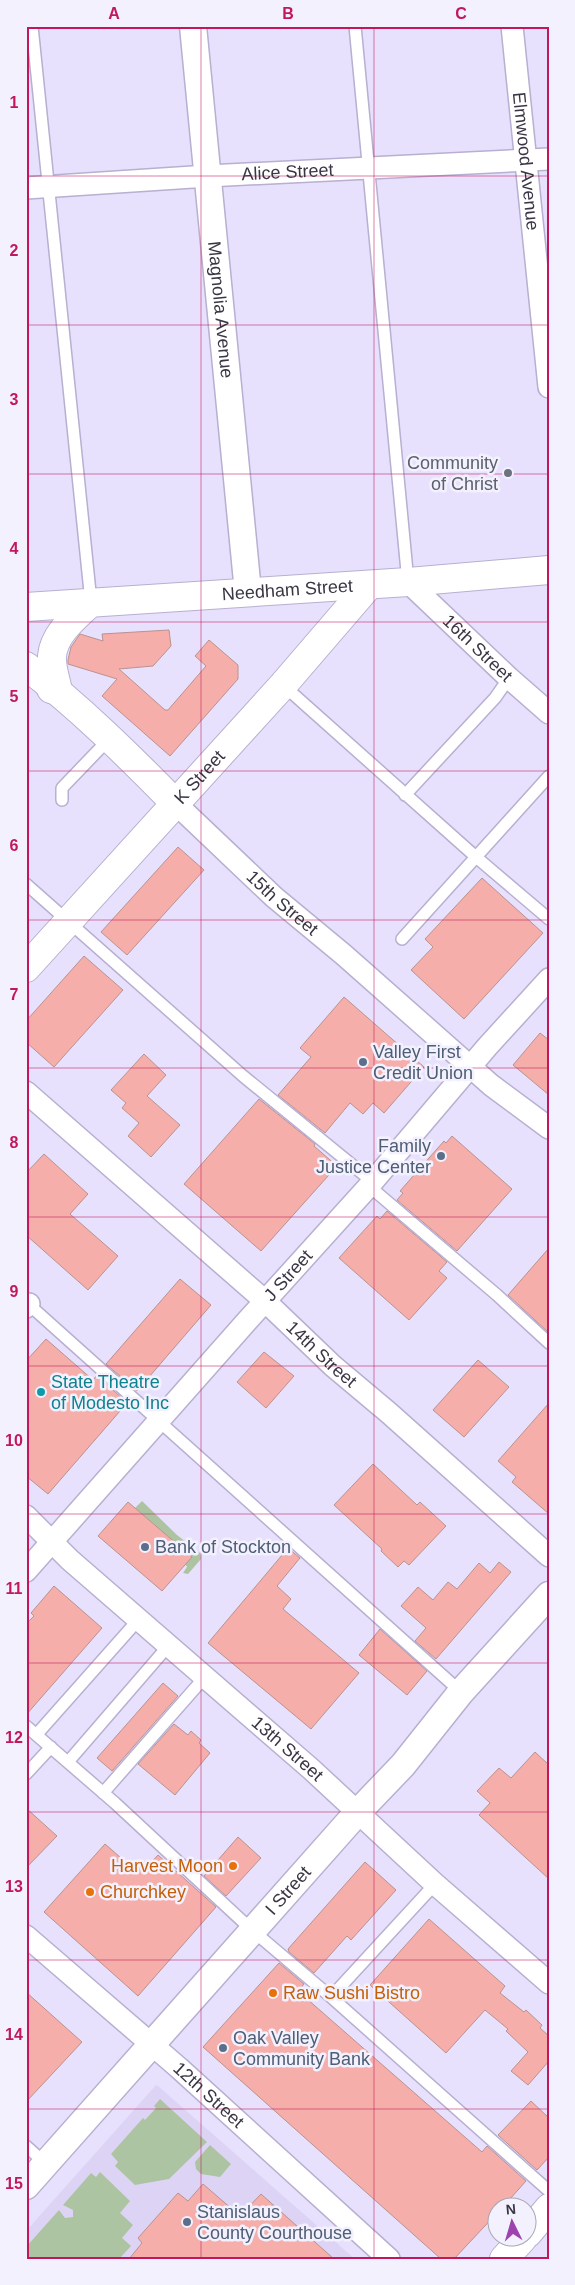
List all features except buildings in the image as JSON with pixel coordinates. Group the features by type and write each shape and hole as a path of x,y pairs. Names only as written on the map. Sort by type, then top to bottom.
{"main road":[{"name":"Needham Street","path":"26,607 369,585 549,570"},
{"name":"K Street","path":"29,959 66,922 283,685 369,585"},
{"path":"26,681 58,691 52,657 54,643 61,632 91,602"},
{"name":"15th Street","path":"26,666 58,691 110,738 174,802"},
{"path":"538,2221 549,2208"},
{"path":"504,2259 514,2248"}],"street":[{"name":"Magnolia Avenue","path":"193,26 248,592"},
{"name":"Elmwood Avenue","path":"512,26 524,160 549,387"},
{"name":"Alice Street","path":"26,188 208,176 549,159"},
{"name":"16th Street","path":"408,582 509,678 549,713"},
{"name":"15th Street","path":"174,802 274,897 491,1086 549,1128"},
{"name":"J Street","path":"26,1571 371,1184 470,1067 549,979"},
{"name":"14th Street","path":"26,1092 265,1301 334,1366 390,1412 549,1556"},
{"name":"13th Street","path":"26,1516 70,1560 311,1770 434,1884 549,1983"},
{"name":"I Street","path":"26,2186 357,1814 403,1765 462,1692 549,1594"},
{"name":"12th Street","path":"26,1936 152,2045 389,2259"}],"lane":[{"path":"32,26 91,602"},
{"path":"355,26 408,582"},
{"path":"406,794 495,698 509,678"},
{"path":"283,685 476,857 549,919"},
{"path":"62,800 62,788 110,738"},
{"path":"402,940 549,776"},
{"path":"26,884 66,922 371,1184 549,1343"},
{"path":"27,1304 462,1692"},
{"path":"37,1734 139,1619"},
{"path":"68,1762 169,1645"},
{"path":"103,1792 204,1678"},
{"path":"26,1726 103,1792 253,1931 331,1997 549,2191"},
{"path":"26,1774 51,1747"},
{"path":"331,1997 434,1884"},
{"path":"26,2146 46,2164"}],"shaded area":[{"path":"156,2085 355,2259 26,2259 26,2231"}],"green space":[{"path":"142,1501 177,1535 200,1553 201,1559 188,1574 183,1573 187,1567 185,1564 192,1557 135,1508"},
{"path":"160,2099 207,2142 169,2179 135,2185 115,2166 118,2162 111,2154 143,2118 145,2120 156,2108 154,2106"},
{"path":"210,2145 231,2164 220,2177 201,2174 196,2169 195,2162"},
{"path":"100,2172 130,2201 120,2213 133,2225 122,2238 131,2246 119,2259 26,2259 26,2247 59,2210 65,2218 73,2217 73,2210 63,2205 91,2173 96,2177"}],"place":[{"name":"Community of Christ","path":"508,473"},
{"name":"Valley First Credit Union","path":"363,1062"},
{"name":"Family Justice Center","path":"441,1156"},
{"name":"State Theatre of Modesto Inc","path":"41,1392"},
{"name":"Bank of Stockton","path":"145,1547"},
{"name":"Harvest Moon","path":"233,1866"},
{"name":"Churchkey","path":"90,1892"},
{"name":"Raw Sushi Bistro","path":"273,1993"},
{"name":"Oak Valley Community Bank","path":"223,2048"},
{"name":"Stanislaus County Courthouse","path":"187,2222"}]}
